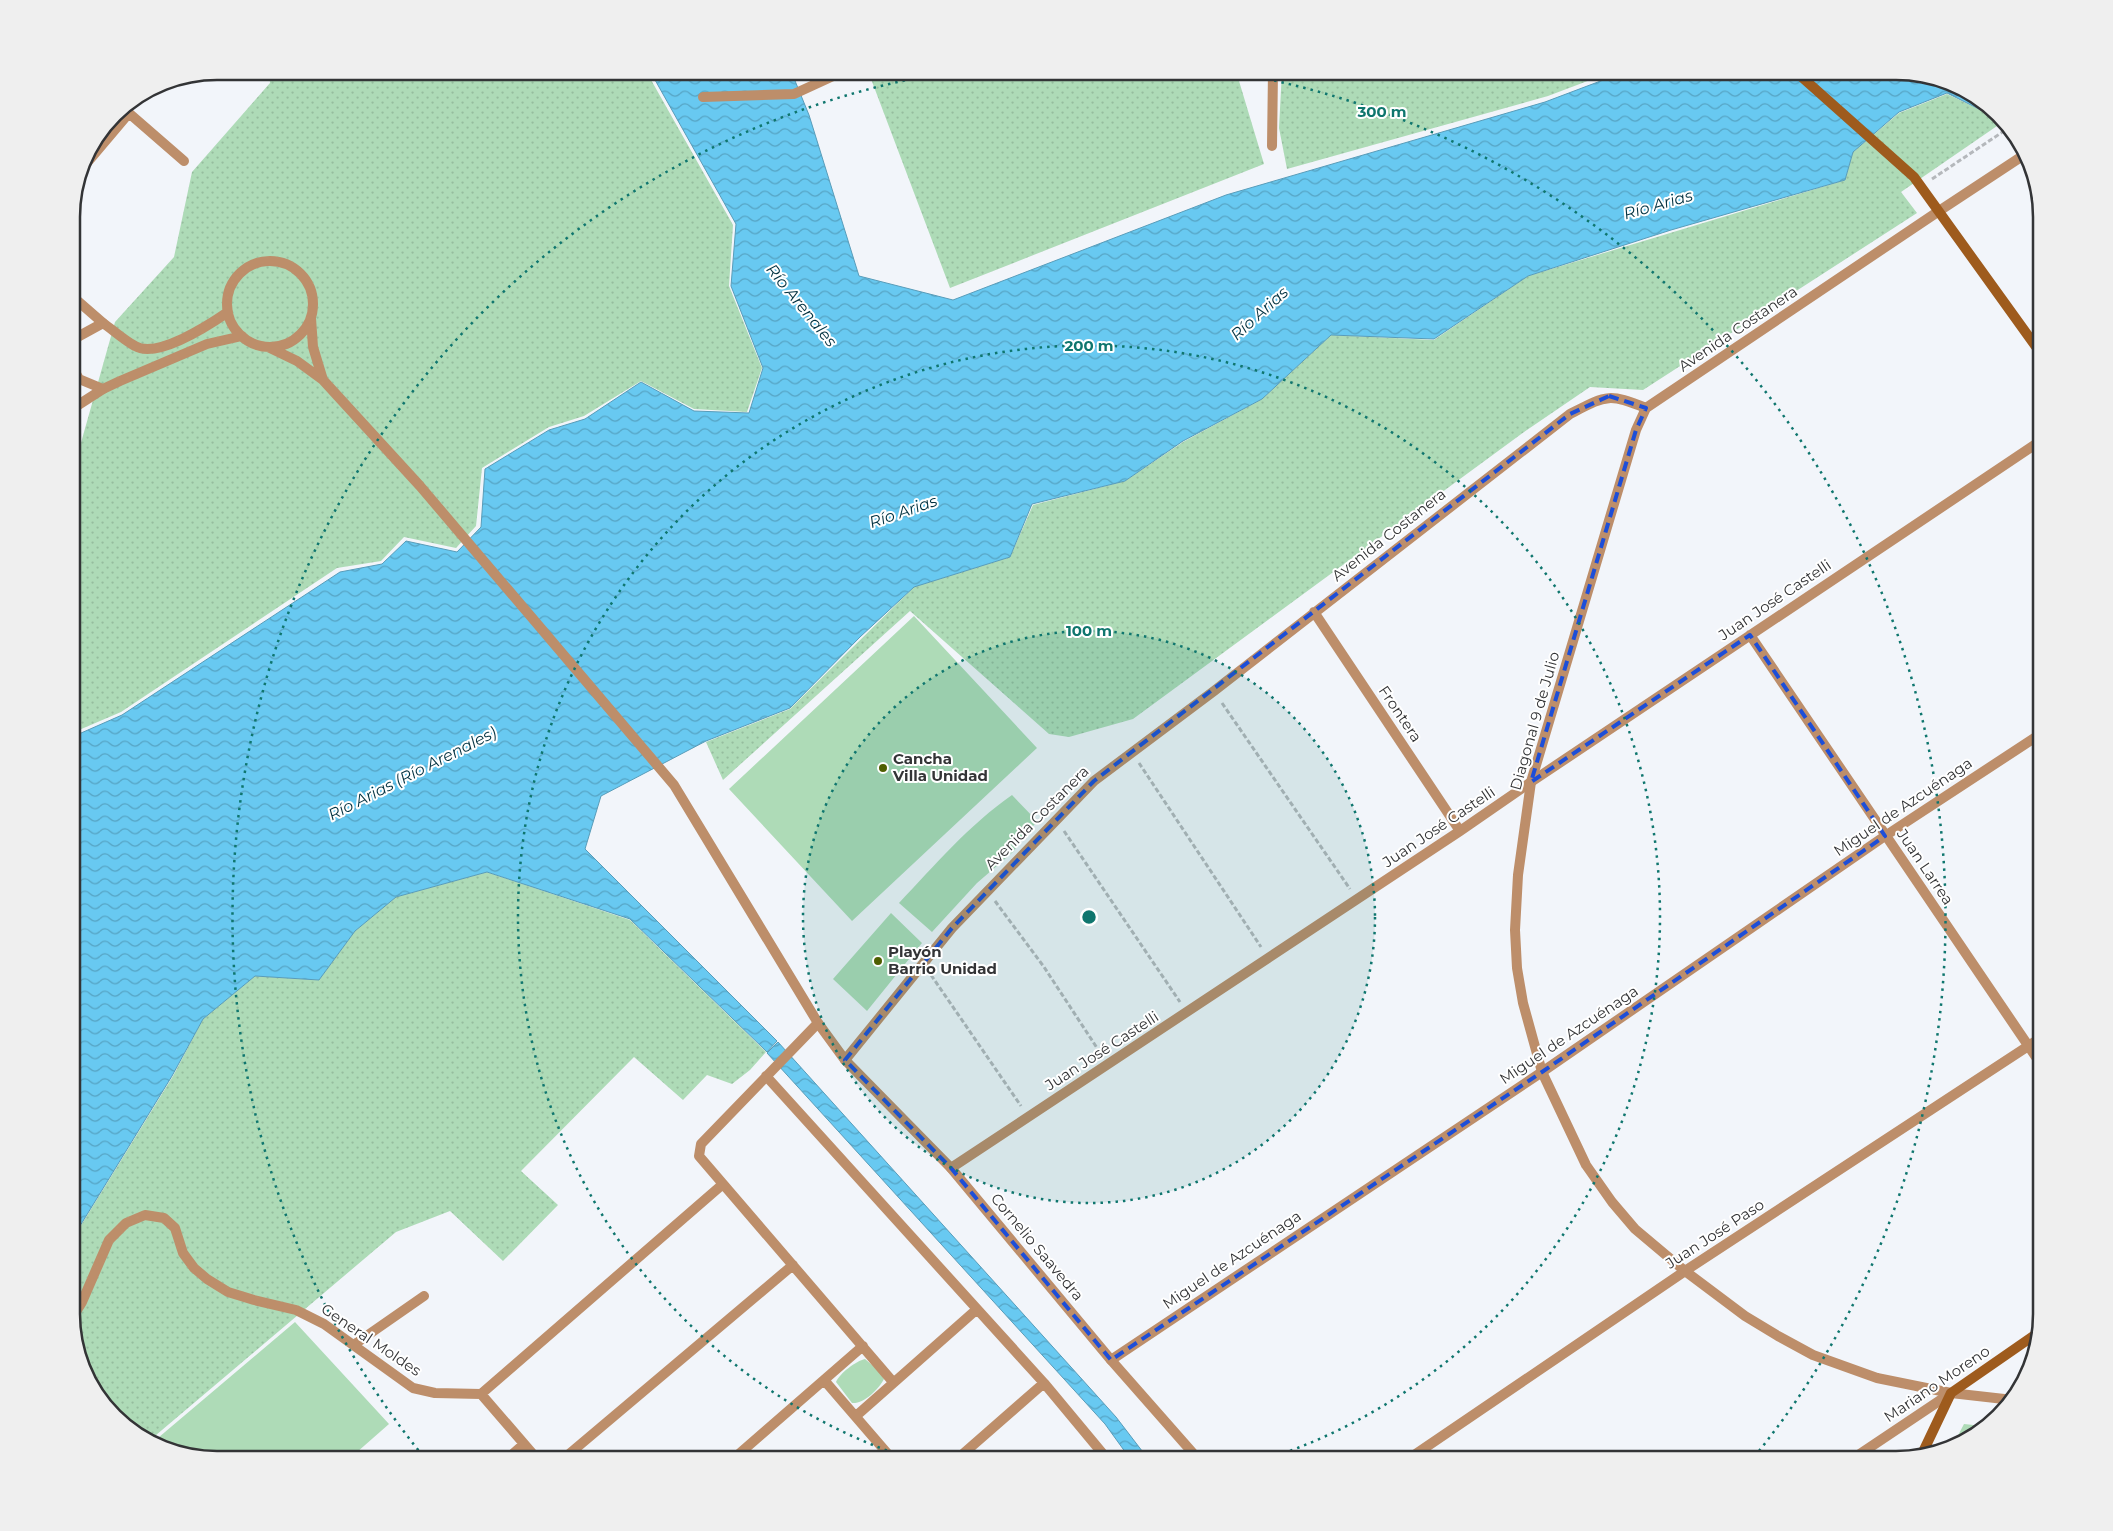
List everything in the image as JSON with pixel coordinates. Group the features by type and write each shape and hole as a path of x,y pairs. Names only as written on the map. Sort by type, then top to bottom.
{"main road":[{"path":"1805,80 1922,186 2033,342"},
{"name":"Mariano Moreno","path":"1951,1393 2031,1338"},
{"path":"1925,1447 1951,1393"}],"street":[{"path":"703,97 794,94 824,80"},
{"path":"1272,146 1273,80"},
{"path":"129,113 184,161"},
{"name":"Avenida Costanera","path":"845,1060 952,928 1094,781 1214,691 1570,414 1609,396 1622,398 1646,408 2020,158"},
{"path":"272,261 285,264 305,278 313,301 311,315 313,347 323,380 296,361 268,347 254,344 242,336 232,325 227,299 230,286 247,267 259,262 272,261"},
{"path":"80,303 136,348 157,348 200,331 228,312"},
{"path":"268,347 282,345 295,338 305,328 311,315"},
{"path":"80,335 103,322"},
{"path":"80,403 102,388 207,344 242,336"},
{"path":"80,379 102,388"},
{"name":"Cornelio Saavedra","path":"323,380 420,486 674,785 818,1023 845,1060 952,1168 1111,1360 1191,1451"},
{"name":"Diagonal 9 de Julio","path":"1646,408 1636,430 1531,782 1518,875 1515,930 1517,968 1523,1003 1542,1072 1586,1165 1636,1229 1685,1271 1745,1316 1813,1354 1877,1378 1951,1393 2003,1399"},
{"name":"Juan José Castelli","path":"952,1168 1460,832 1750,634 2033,446"},
{"name":"Frontera","path":"1314,612 1460,832"},
{"name":"Juan Larrea","path":"1750,634 2033,1053"},
{"name":"Miguel de Azcuénaga","path":"1111,1360 1542,1072 1885,836 2033,738"},
{"path":"818,1023 701,1144 699,1156 893,1382"},
{"name":"Juan José Paso","path":"1420,1451 1685,1271 2033,1043"},
{"path":"766,1076 1044,1383 1101,1451"},
{"path":"530,1451 481,1394 722,1184"},
{"name":"General Moldes","path":"80,1305 109,1240 126,1223 145,1215 164,1218 175,1228 183,1253 194,1268 228,1292 296,1310 324,1324 355,1344 413,1388 435,1393 481,1394"},
{"path":"573,1451 793,1265"},
{"path":"355,1344 424,1296"},
{"path":"856,1416 976,1310"},
{"path":"742,1451 863,1346"},
{"path":"824,1380 886,1451"},
{"path":"966,1451 1044,1383"},
{"name":"Mariano Moreno","path":"1865,1451 1951,1393"},
{"path":"516,1451 524,1444"}],"path":[{"path":"1922,186 2003,132"},
{"path":"1214,691 1358,900"},
{"path":"1132,752 1268,958"},
{"path":"1057,820 1187,1012"},
{"path":"987,891 1044,967 1108,1065"},
{"path":"923,963 1029,1117"}],"highlighted area":[{"path":"1609,396 1646,408 1636,430 1531,782 1750,635 1885,836 1542,1072 1111,1360 951,1168 845,1060 952,928 1094,781 1570,414"}],"green space":[{"path":"270,80 651,80 733,225 729,286 762,368 747,412 694,409 641,381 584,416 549,427 482,468 476,526 456,548 404,537 381,561 337,568 121,712 80,730 80,446 115,322 174,257 192,172 270,83"},
{"path":"871,80 1239,80 1264,164 950,288"},
{"path":"1282,80 1590,80 1548,96 1287,169 1279,128"},
{"path":"1947,94 1982,111 1997,126 1901,192 1917,213 1643,390 1590,387 1524,432 1133,719 1069,737 1049,734 910,611 723,780 706,742 790,709 914,587 1010,557 1033,505 1125,481 1183,442 1262,399 1331,335 1434,340 1528,276 1845,180 1853,152 1899,113"},
{"name":"Cancha Villa Unidad","path":"914,616 1037,748 852,921 729,789"},
{"path":"1012,795 1037,821 1013,852 977,883 932,932 899,903 967,832"},
{"path":"487,872 630,920 766,1052 750,1070 732,1084 707,1075 683,1100 634,1057 521,1171 558,1205 503,1261 450,1211 396,1232 155,1436 134,1423 120,1411 103,1390 90,1366 80,1323 80,1227 173,1076 203,1019 255,976 319,980 355,931 396,897"},
{"name":"Playón Barrio Unidad","path":"891,913 922,943 867,1011 833,979"},
{"path":"295,1322 389,1424 358,1451 199,1450 173,1444 158,1438"},
{"path":"865,1359 879,1371 884,1379 871,1395 857,1403 852,1403 836,1382 849,1368"},
{"path":"1964,1424 1976,1425 1964,1433 1957,1437"}],"water":[{"path":"655,80 795,80 809,115 859,276 953,300 1226,195 1545,102 1603,80 1914,81 1940,87 1957,94 1982,110 1947,93 1899,112 1853,152 1845,180 1671,230 1528,276 1434,339 1331,335 1262,399 1183,441 1125,481 1032,504 1010,557 914,587 860,637 790,708 706,741 601,796 585,849 777,1041 767,1052 630,919 487,872 396,897 355,931 319,980 255,976 203,1019 172,1076 80,1226 80,733 122,715 340,572 382,564 406,541 457,552 481,527 485,469 549,430 585,419 641,382 694,411 749,413 763,368 731,286 736,224"},
{"path":"778,1042 1116,1417 1142,1451 1124,1451 1105,1424 767,1053"}],"place":[{"name":"Cancha Villa Unidad","path":"883,768"},
{"name":"Playón Barrio Unidad","path":"878,961"}],"water label":[{"name":"Río Arias","path":"1658,204"},
{"name":"Río Arenales","path":"802,305"},
{"name":"Río Arias","path":"1259,313"},
{"name":"Río Arias","path":"903,511"},
{"name":"Río Arias (Río Arenales)","path":"412,773"}]}
